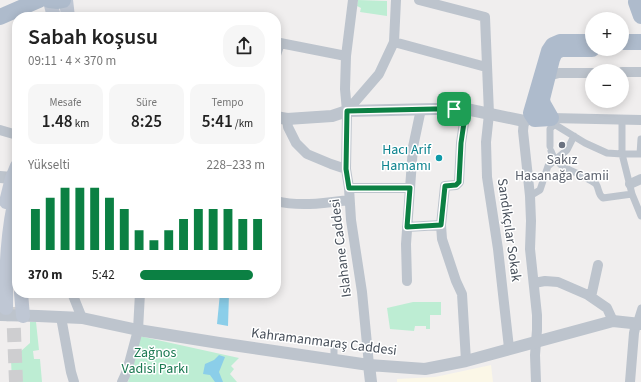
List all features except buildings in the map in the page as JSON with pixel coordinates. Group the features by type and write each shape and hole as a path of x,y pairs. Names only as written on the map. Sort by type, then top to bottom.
{"main road":[{"path":"0,5 13,0"},
{"path":"15,12 50,0 53,12"},
{"path":"66,0 67,12"},
{"path":"0,17 12,13"},
{"path":"553,121 528,119 549,51 553,45 560,42 585,42"},
{"path":"629,42 641,42"},
{"path":"553,121 543,104 542,99 555,52 561,49 585,49"},
{"path":"629,49 641,49"},
{"path":"0,243 10,174"},
{"path":"10,311 6,268 8,235 12,215"},
{"path":"10,311 12,269"},
{"path":"10,311 18,298"}],"street":[{"name":"Islahane Caddesi","path":"352,0 346,56 346,169 354,246 362,292 371,382"},
{"path":"347,111 378,74 394,42 396,0"},
{"name":"Sandıkçılar Sokak","path":"419,0 485,17 489,114 486,142 487,177 498,249 509,348"},
{"path":"394,42 486,67"},
{"path":"281,43 346,56"},
{"path":"629,72 641,72"},
{"path":"548,76 560,73 585,73"},
{"path":"407,281 407,227 413,147 421,109"},
{"path":"281,118 332,116 347,111 466,109 489,114 528,119 523,131 530,196 530,249 537,330 534,370 536,382"},
{"path":"466,109 461,143 459,182 456,185 445,186 441,225 442,239 462,294 466,361"},
{"path":"281,118 288,127 296,143 307,154 346,169"},
{"path":"622,118 622,154 632,194 641,216"},
{"path":"553,121 622,118 641,120"},
{"path":"553,121 585,143 607,153 641,154 641,139"},
{"path":"553,121 550,129 551,149 555,160 559,165 596,184 599,194 604,198 632,194"},
{"path":"0,130 12,134"},
{"path":"530,196 540,190 548,166 567,150 574,136"},
{"path":"630,184 641,179"},
{"path":"349,188 410,188"},
{"path":"281,202 295,204 319,204 349,200"},
{"path":"407,227 441,225"},
{"path":"591,297 598,265"},
{"path":"534,283 545,281 558,282 591,297 607,308 613,321"},
{"path":"74,298 82,318"},
{"path":"122,382 127,371 138,330 140,298"},
{"path":"630,382 634,333 639,324 641,308"},
{"name":"Kahramanmaraş Caddesi","path":"10,311 82,318 138,330 334,354 369,365 425,369 466,361 509,348 613,321 639,324"},
{"path":"61,317 74,382"}],"shaded area":[{"path":"491,365 493,382 397,382 397,379 435,377"}],"green space":[{"path":"358,0 387,1 387,16 360,12 361,8 357,6"},
{"path":"413,302 441,302 441,315 430,315 430,329 426,329 426,326 415,326 414,331 390,329 387,308"},
{"path":"30,322 36,322 39,350 33,351 34,359 40,359 42,382 12,382 11,360 30,343"},
{"name":"Zağnos Vadisi Parkı","path":"139,336 239,358 231,366 234,369 230,374 237,382 128,382"}],"water":[{"path":"220,298 229,298 228,326 217,324"},
{"path":"219,355 225,357 219,372 223,382 215,382 210,375 203,374 205,364 214,360"}],"tunnel":[{"path":"13,307 16,382"}],"place":[{"name":"Sakız Hasanağa Camii","path":"562,145"},
{"name":"Hacı Arif Hamamı","path":"439,158"}],"route":[{"path":"454,109 466,109 461,143 459,182 456,185 445,186 441,225 407,227 410,188 349,188 346,169 347,111 454,109"}]}
